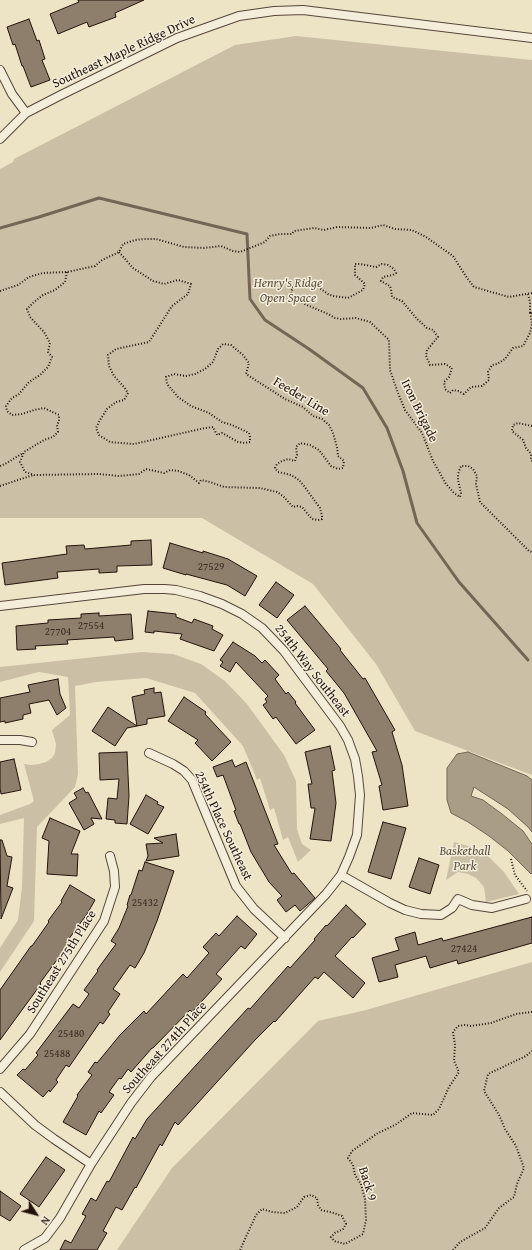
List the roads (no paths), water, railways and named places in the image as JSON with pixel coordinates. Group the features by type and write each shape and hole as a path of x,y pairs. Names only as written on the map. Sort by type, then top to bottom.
{"street":[{"name":"Southeast Maple Ridge Drive","path":"0,139 26,113 177,38 239,16 274,11 303,10 532,38"},
{"path":"0,70 12,94 26,113"},
{"name":"254th Way Southeast","path":"0,606 144,589 165,589 200,596 222,604 242,614 262,628 284,651 340,726 348,740 355,759 360,795 357,835 341,875"},
{"path":"0,740 20,740 32,742"},
{"name":"254th Place Southeast","path":"149,753 184,771 192,780 236,886 254,909 285,938"},
{"name":"Southeast 275th Place","path":"0,1069 30,1034 104,921 115,887 114,871 110,856"},
{"path":"341,875 390,903 406,910 421,914 441,914 452,908 458,899 472,905 492,908 526,899"},
{"name":"Southeast 274th Place","path":"24,1250 45,1238 60,1218 131,1103 151,1077 285,938 326,894 341,875"},
{"path":"0,1092 35,1125 92,1164"}],"waterway":[{"path":"0,228 99,198 247,234 250,299 265,320 309,349 363,388 387,428 403,471 417,523 459,582 528,660"}],"park label":[{"name":"Henry's Ridge Open Space","path":"288,292"},
{"name":"Basketball Park","path":"465,860"}]}
